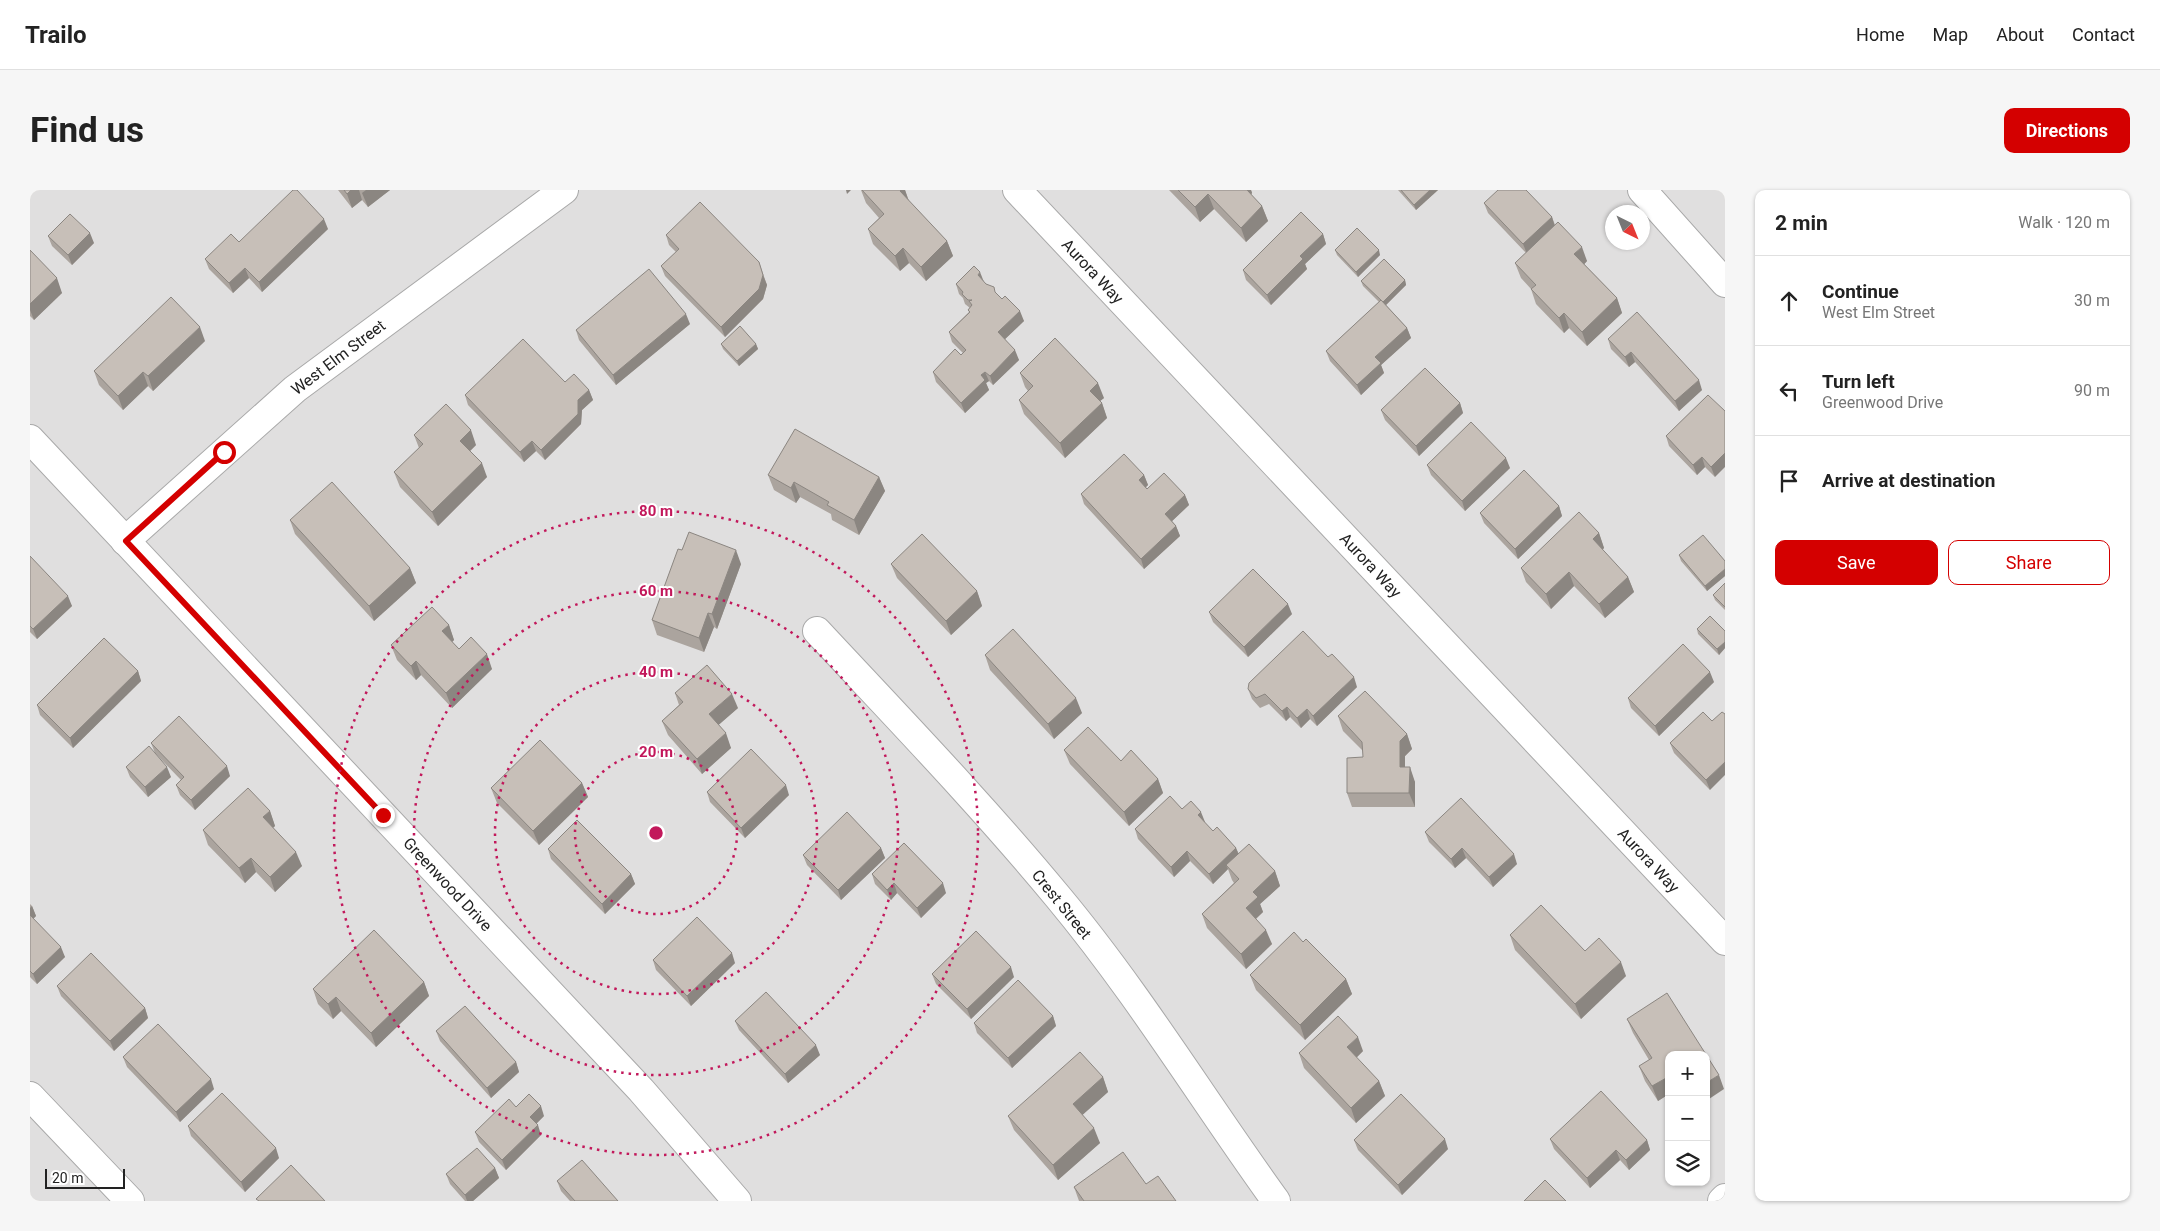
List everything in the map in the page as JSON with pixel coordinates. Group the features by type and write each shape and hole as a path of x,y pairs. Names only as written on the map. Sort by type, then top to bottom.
{"street":[{"name":"West Elm Street","path":"126,541 295,389 564,190"},
{"name":"Aurora Way","path":"1017,190 1725,940"},
{"path":"1642,190 1725,283"},
{"name":"Greenwood Drive","path":"30,439 641,1090 737,1201"},
{"name":"Crest Street","path":"817,631 973,799 1059,897 1136,998 1276,1201"},
{"path":"30,1096 130,1201"},
{"path":"1722,1201 1725,1198"}],"shaded area":[{"path":"30,190 1725,190 1725,1201 30,1201"}],"building":[{"path":"293,190 297,190 324,219 259,282 245,268 229,283 205,259 231,234 239,242"},
{"path":"862,190 901,190 947,241 921,267 903,248 895,256 868,229 884,214"},
{"path":"1178,190 1247,190 1262,206 1241,228 1208,194 1195,207"},
{"path":"1401,190 1430,190 1414,205"},
{"path":"1498,190 1526,190 1552,217 1523,244 1484,203"},
{"path":"700,202 759,262 763,275 759,289 721,327 661,266 679,249 666,235"},
{"path":"1301,212 1323,234 1300,256 1303,259 1267,295 1243,270"},
{"path":"70,214 90,233 68,255 48,236"},
{"path":"1558,222 1582,247 1574,254 1617,298 1582,332 1564,313 1559,318 1531,289 1536,285 1515,263"},
{"path":"1357,228 1379,250 1356,272 1335,250"},
{"path":"30,250 57,278 30,304"},
{"path":"1384,259 1405,280 1383,302 1361,281"},
{"path":"974,266 980,272 978,275 986,284 994,287 995,292 1002,299 1005,296 1020,311 998,332 1015,350 990,376 985,372 981,375 985,380 961,403 933,372 955,349 961,355 966,350 949,332 970,312 968,310 972,305 969,301 972,300 968,300 962,294 963,292 956,284"},
{"path":"649,269 686,314 613,375 576,330"},
{"path":"171,297 200,327 148,376 143,372 118,396 94,371"},
{"path":"1381,300 1407,328 1375,357 1381,363 1357,385 1326,351"},
{"path":"1637,312 1699,380 1675,401 1631,352 1625,357 1608,339"},
{"path":"740,326 756,344 737,361 721,344"},
{"path":"1055,338 1098,383 1090,391 1102,403 1060,443 1019,400 1033,386 1020,373"},
{"path":"523,339 565,382 574,374 589,390 578,400 578,414 541,450 532,441 520,452 465,395"},
{"path":"1425,368 1460,403 1416,446 1381,410"},
{"path":"1708,395 1725,411 1725,453 1711,467 1702,457 1693,465 1666,436"},
{"path":"446,404 471,430 460,441 482,463 432,512 394,472 423,444 414,435"},
{"path":"1471,422 1506,458 1462,501 1427,465"},
{"path":"795,429 879,477 854,520 827,505 829,502 794,482 791,488 768,475"},
{"path":"1124,454 1144,475 1139,480 1147,489 1164,473 1185,495 1165,514 1176,526 1141,559 1081,494"},
{"path":"1524,470 1559,506 1515,549 1480,513"},
{"path":"332,482 410,568 369,606 290,520"},
{"path":"1579,512 1599,533 1593,539 1628,577 1599,604 1569,572 1546,594 1521,568"},
{"path":"689,532 736,550 712,614 708,613 699,638 652,620 678,549 682,550"},
{"path":"922,534 977,591 946,621 891,564"},
{"path":"1703,535 1725,561 1725,569 1705,586 1679,555"},
{"path":"30,556 68,596 33,629 30,626"},
{"path":"1253,569 1288,604 1244,647 1209,612"},
{"path":"1725,583 1725,607 1713,595"},
{"path":"432,607 449,625 442,631 459,649 471,637 487,654 446,693 416,661 411,666 391,645"},
{"path":"1710,616 1725,631 1725,642 1717,649 1697,629"},
{"path":"1013,629 1076,698 1048,724 985,655"},
{"path":"1303,631 1328,657 1332,654 1354,677 1313,716 1307,709 1297,718 1287,707 1282,711 1265,694 1256,698 1248,689 1249,683"},
{"path":"104,638 138,671 70,738 37,705"},
{"path":"1683,644 1710,672 1655,726 1628,698"},
{"path":"707,665 732,694 709,714 726,733 697,759 662,721 683,702 675,693"},
{"path":"1365,691 1407,734 1400,741 1400,767 1410,767 1409,793 1347,793 1347,758 1363,757 1362,742 1338,716"},
{"path":"1703,712 1712,721 1722,712 1725,714 1725,762 1706,780 1670,743"},
{"path":"179,716 227,766 191,800 176,785 184,777 151,743"},
{"path":"1088,727 1121,761 1131,750 1158,779 1124,812 1064,750"},
{"path":"540,740 582,783 533,831 491,788"},
{"path":"149,746 167,767 145,787 126,767"},
{"path":"751,749 786,785 741,828 707,792"},
{"path":"248,788 270,811 263,817 296,852 270,877 251,858 239,868 203,830"},
{"path":"1170,796 1182,809 1191,801 1201,812 1198,815 1213,831 1217,827 1236,848 1209,874 1187,851 1171,867 1135,829"},
{"path":"1461,798 1514,854 1489,877 1462,848 1451,859 1425,832"},
{"path":"847,812 881,848 838,890 803,855"},
{"path":"577,820 631,874 602,904 548,849"},
{"path":"904,843 943,883 917,908 894,883 887,890 872,874"},
{"path":"1249,844 1275,871 1253,892 1258,897 1246,908 1266,930 1241,954 1202,914 1239,879 1226,865"},
{"path":"1541,905 1585,951 1599,938 1621,962 1575,1004 1510,935"},
{"path":"30,915 61,947 33,974 30,971"},
{"path":"697,917 732,953 687,996 653,960"},
{"path":"374,930 424,982 371,1033 336,997 328,1004 313,989"},
{"path":"976,931 1011,967 967,1009 932,974"},
{"path":"1294,932 1303,942 1306,939 1346,979 1300,1025 1250,975"},
{"path":"91,953 145,1008 110,1041 57,986"},
{"path":"1018,980 1053,1016 1008,1058 974,1023"},
{"path":"766,992 816,1045 785,1074 735,1021"},
{"path":"1667,993 1704,1051 1665,1051 1665,1079 1652,1086 1639,1066 1652,1058 1627,1019"},
{"path":"465,1006 516,1062 487,1088 436,1031"},
{"path":"1338,1016 1358,1037 1347,1047 1379,1081 1351,1108 1299,1053"},
{"path":"158,1024 211,1079 176,1112 123,1057"},
{"path":"1080,1052 1103,1077 1073,1104 1094,1128 1053,1165 1008,1116"},
{"path":"1710,1061 1719,1075 1710,1081"},
{"path":"1601,1091 1647,1140 1626,1160 1616,1150 1587,1178 1550,1139"},
{"path":"222,1093 276,1148 241,1182 188,1126"},
{"path":"529,1094 541,1106 530,1117 538,1125 502,1160 475,1132 509,1099 516,1107"},
{"path":"1401,1094 1445,1139 1398,1185 1354,1140"},
{"path":"477,1148 495,1168 465,1195 446,1174"},
{"path":"1123,1152 1146,1184 1158,1176 1176,1201 1084,1201 1074,1187"},
{"path":"582,1160 618,1201 575,1201 557,1181"},
{"path":"291,1165 325,1201 259,1201 256,1199"},
{"path":"1545,1180 1566,1201 1524,1201"}],"route":[{"path":"224,452 126,541 383,815"}]}
